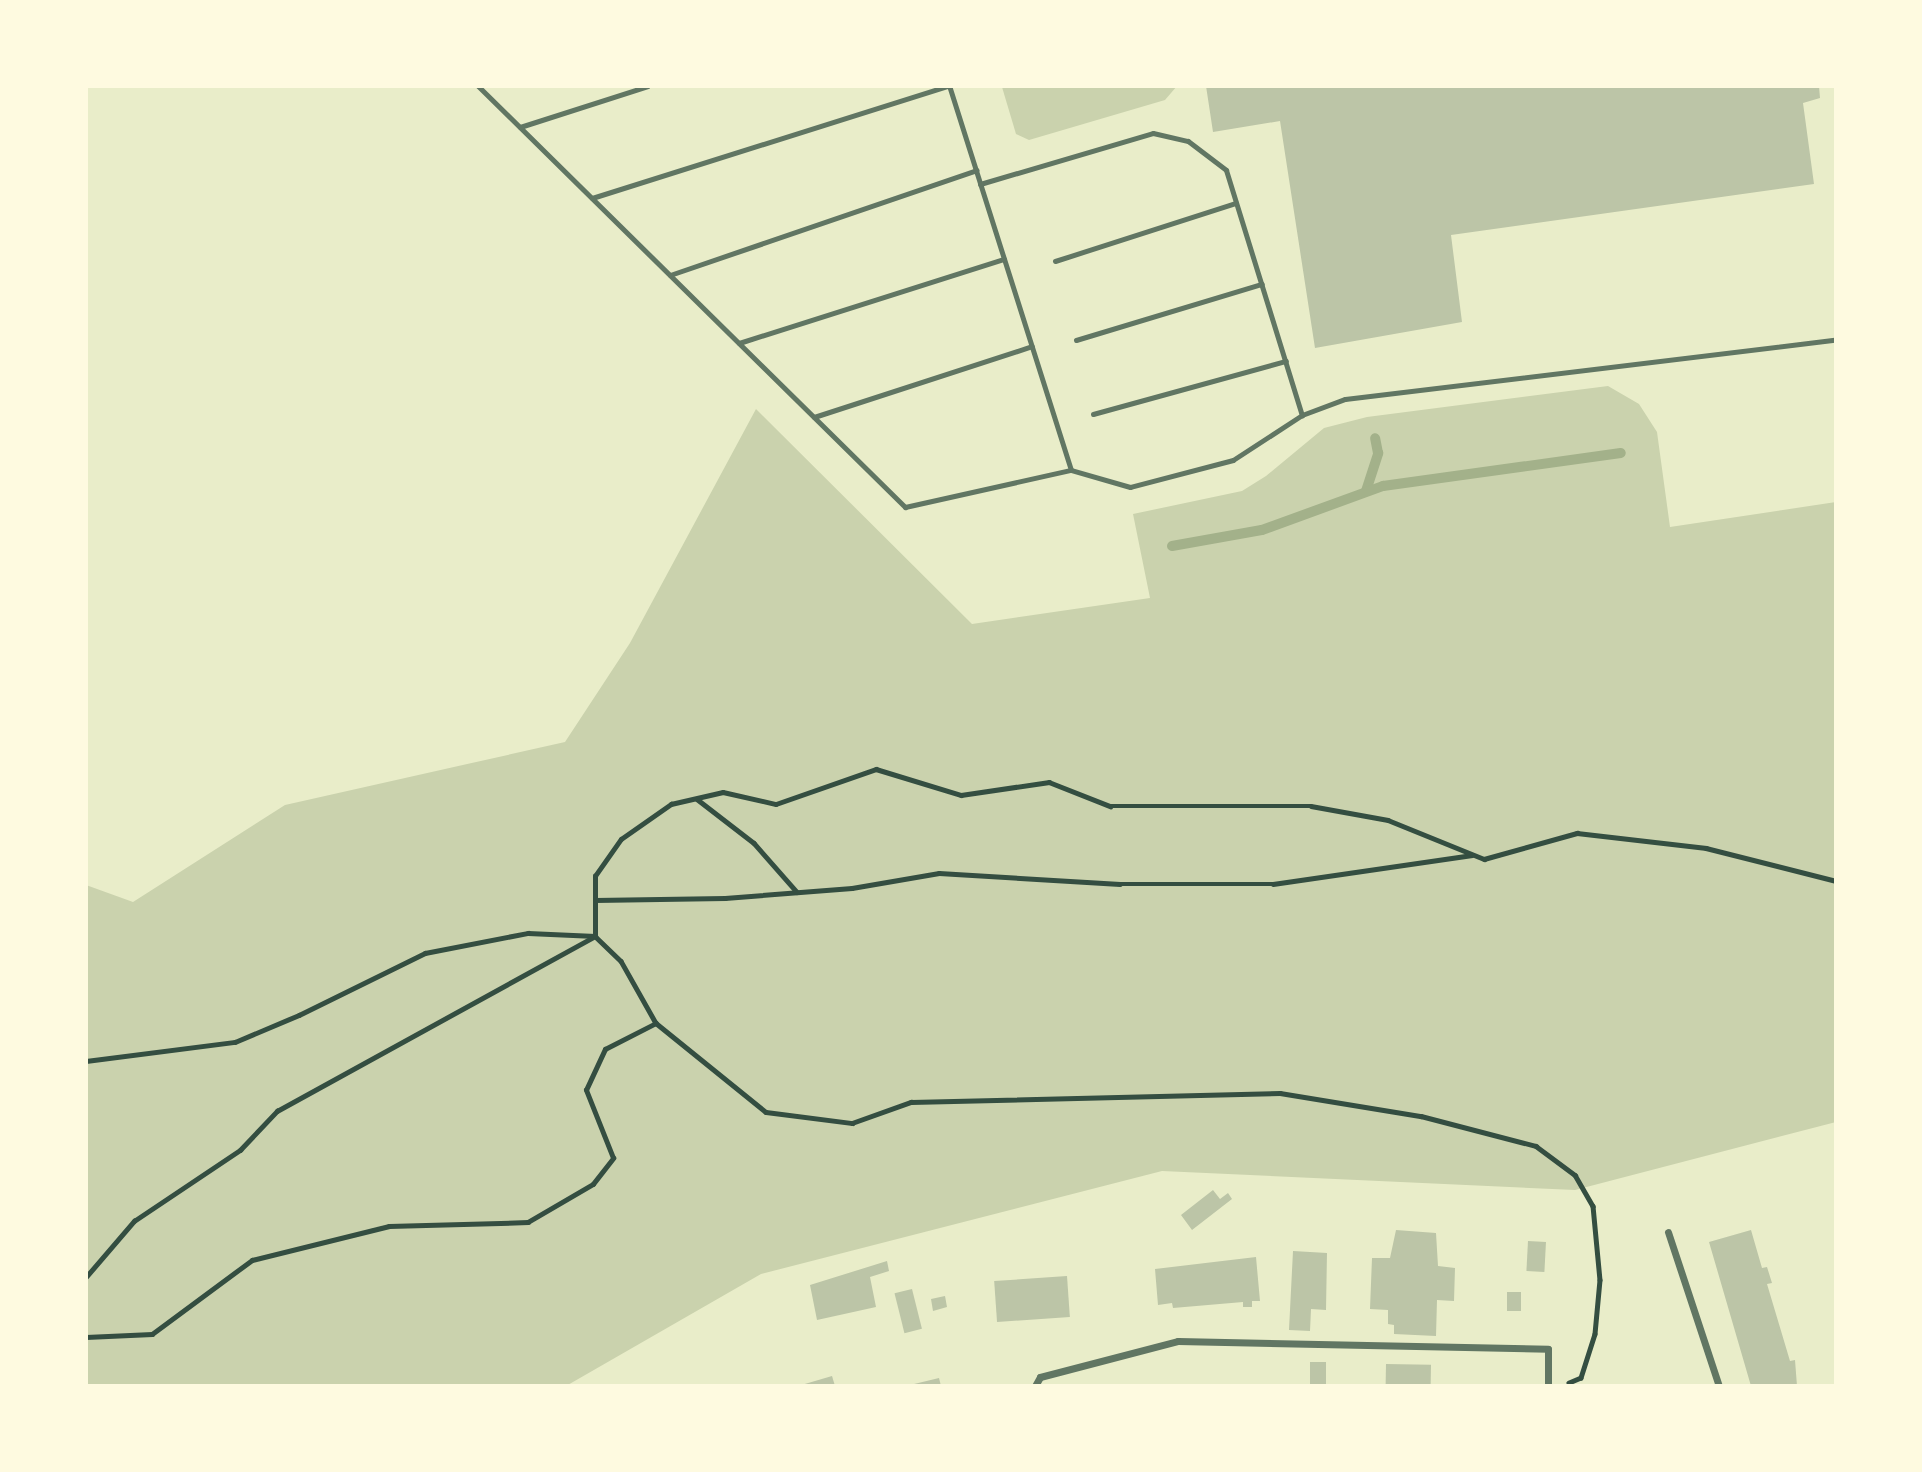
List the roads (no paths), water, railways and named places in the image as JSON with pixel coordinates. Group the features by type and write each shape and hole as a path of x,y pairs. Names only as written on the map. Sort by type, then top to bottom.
{"street":[{"path":"1668,1232 1719,1386"},
{"path":"1035,1386 1040,1377 1178,1341 1548,1349 1548,1386"}],"lane":[{"path":"478,86 905,507 1071,470 1130,487 1233,460 1302,415 1345,399 1836,340"},
{"path":"520,127 649,86"},
{"path":"592,198 948,86 1071,470"},
{"path":"980,184 1153,134 1188,141 1226,170 1302,415"},
{"path":"670,275 976,170"},
{"path":"1055,261 1236,204"},
{"path":"738,343 1004,259"},
{"path":"1076,340 1262,284"},
{"path":"814,418 1032,346"},
{"path":"1093,414 1286,361"}],"waterway":[{"path":"1366,491 1378,453 1375,438"},
{"path":"1172,546 1262,530 1383,486 1621,453"}]}
